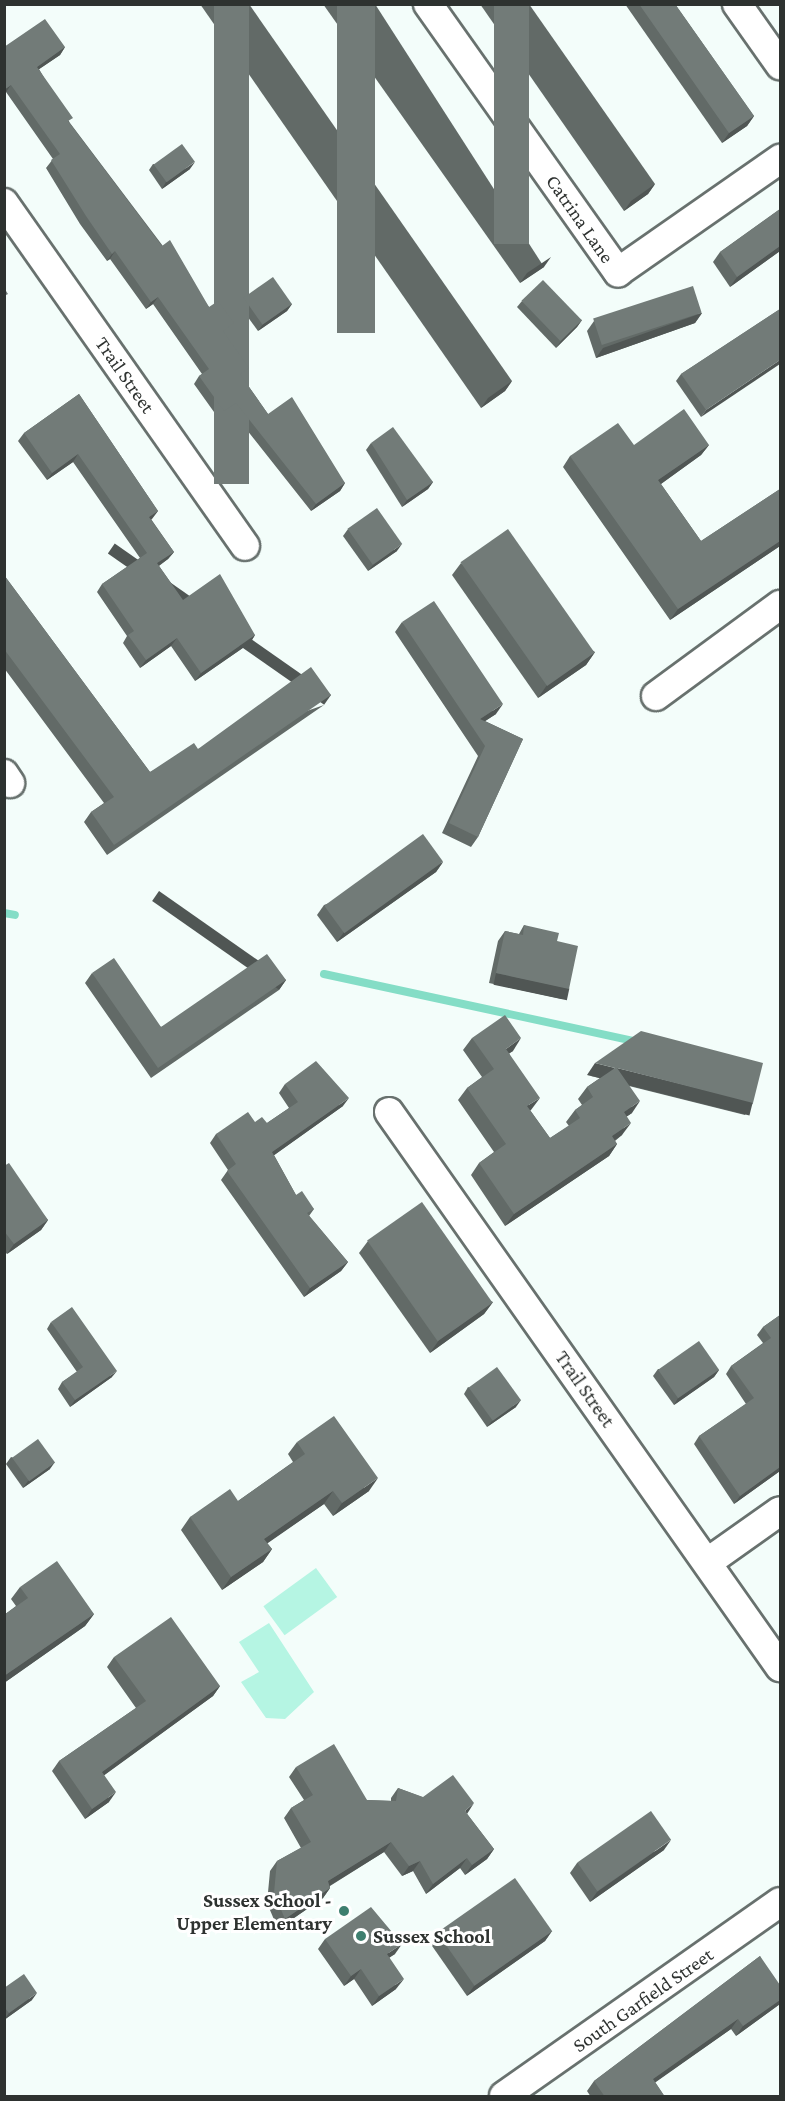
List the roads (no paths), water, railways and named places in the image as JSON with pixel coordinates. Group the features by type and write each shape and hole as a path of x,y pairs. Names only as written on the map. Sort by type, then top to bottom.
{"street":[{"name":"Catrina Lane","path":"428,4 618,272 780,159"},
{"path":"737,4 780,65"},
{"name":"Trail Street","path":"4,203 245,546"},
{"path":"656,696 780,606"},
{"name":"Trail Street","path":"389,1112 780,1667"},
{"path":"708,1562 780,1511"},
{"name":"South Garfield Street","path":"504,2097 780,1902"}],"waterway":[{"path":"4,913 15,915"},
{"path":"324,974 639,1042"}],"place":[{"name":"Sussex School - Upper Elementary","path":"344,1911"},
{"name":"Sussex School","path":"361,1936"}]}
